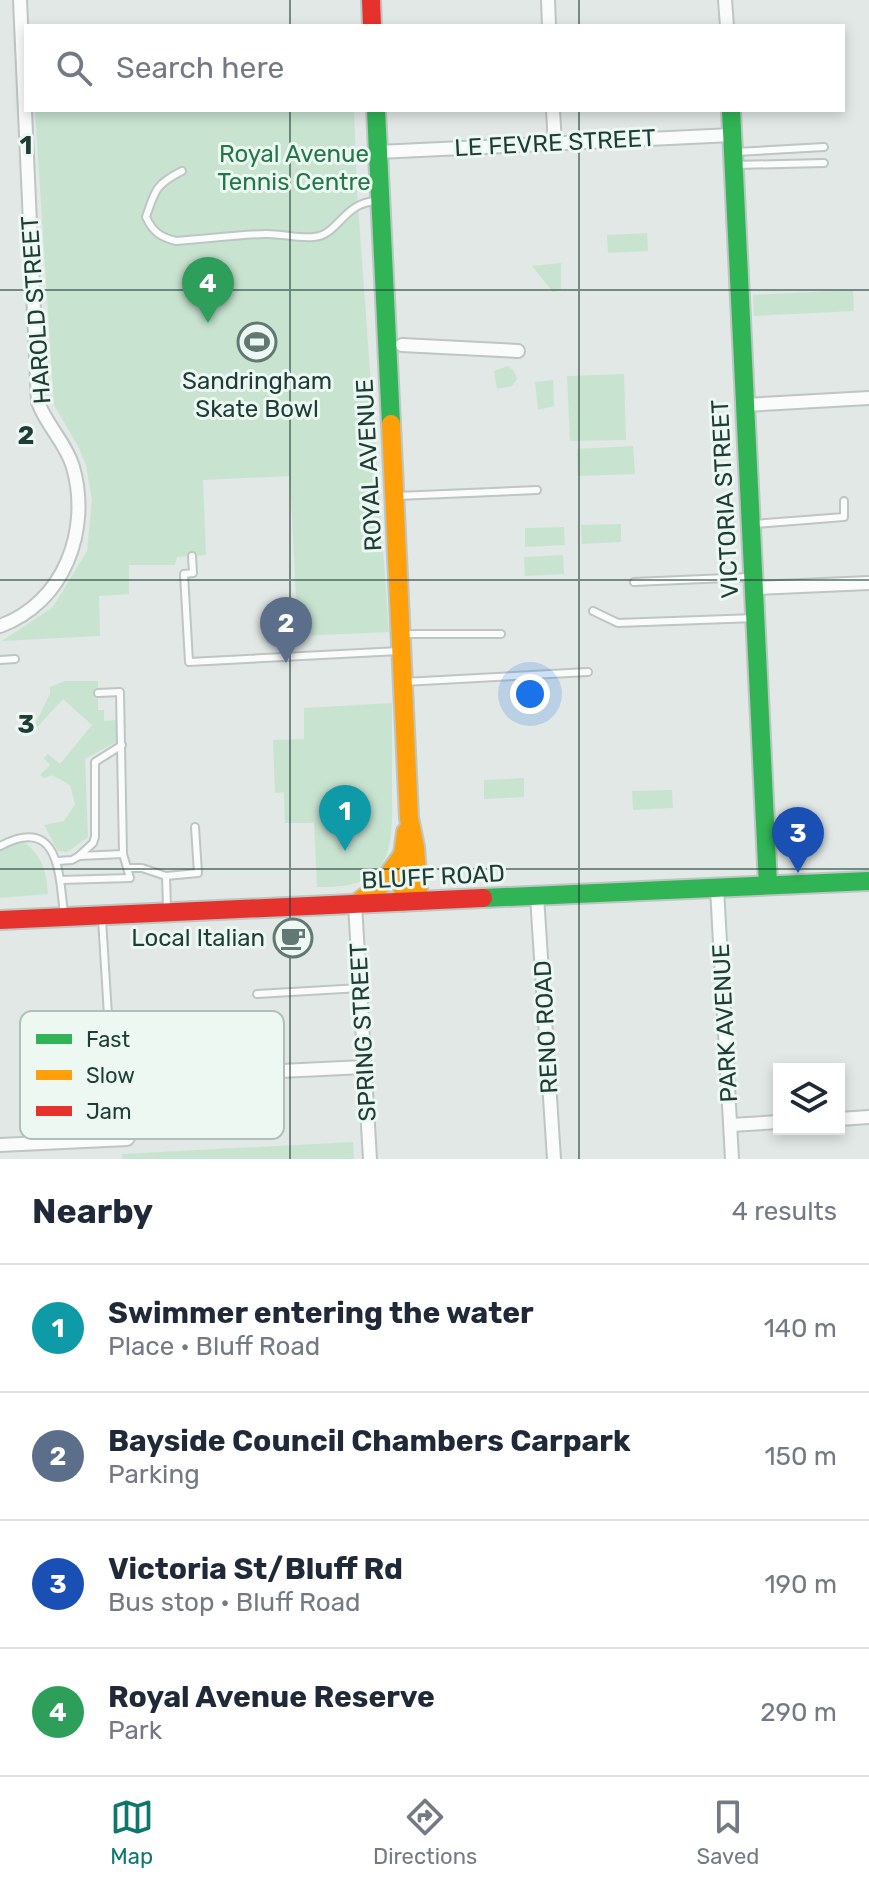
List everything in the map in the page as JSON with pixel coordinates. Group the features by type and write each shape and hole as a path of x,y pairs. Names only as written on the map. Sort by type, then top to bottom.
{"street":[{"name":"HAROLD STREET","path":"20,0 24,89"},
{"path":"371,0 372,24"},
{"path":"548,0 549,24"},
{"path":"725,0 727,24"},
{"name":"HAROLD STREET","path":"0,626 43,599 65,568 79,523 79,497 67,450 38,402 25,112"},
{"name":"ROYAL AVENUE","path":"376,112 409,818 415,847 411,901"},
{"path":"553,112 555,144"},
{"name":"VICTORIA STREET","path":"731,112 768,885"},
{"name":"LE FEVRE STREET","path":"378,152 555,144 732,151"},
{"path":"402,345 518,351"},
{"path":"745,405 869,398"},
{"path":"754,583 869,583"},
{"name":"ROYAL AVENUE","path":"409,818 403,855 411,901"},
{"path":"355,904 381,885 403,855"},
{"name":"BLUFF ROAD","path":"0,920 869,881"},
{"name":"PARK AVENUE","path":"717,888 732,1159"},
{"name":"RENO ROAD","path":"537,896 554,1159"},
{"name":"SPRING STREET","path":"355,904 370,1159"},
{"path":"284,1071 364,1067"},
{"path":"845,1119 869,1117"},
{"path":"731,1125 773,1122"},
{"path":"0,1145 127,1139"}],"lane":[{"path":"732,151 824,147"},
{"path":"732,151 824,163"},
{"path":"182,171 156,188 146,217 153,230 163,238 176,241 264,234 312,238 322,235 351,208 365,201 381,201"},
{"path":"395,496 537,490"},
{"path":"751,524 844,517 844,501"},
{"path":"192,556 193,573 184,574 189,662 501,634"},
{"path":"634,582 754,583"},
{"path":"593,611 618,623 755,618"},
{"path":"0,660 15,659"},
{"path":"404,682 588,672"},
{"path":"61,880 130,878 123,854 120,692 98,693"},
{"path":"57,861 72,860 93,843 95,762 122,745"},
{"path":"129,868 142,868 166,876 198,873 195,827"},
{"path":"0,846 20,836 31,836 42,842 57,861 64,917"},
{"path":"79,856 123,854"},
{"path":"166,876 168,913"},
{"path":"102,916 108,1011"},
{"path":"257,994 360,988"}],"green space":[{"name":"Royal Avenue Tennis Centre","path":"35,112 354,112 357,192 389,632 298,636 290,476 203,480 206,555 177,557 175,565 129,565 129,594 99,596 100,636 2,641 53,607 87,551 92,500 86,465 54,405"},
{"path":"647,233 648,251 608,253 607,235"},
{"path":"561,263 561,290 553,292 532,266"},
{"path":"853,290 854,311 754,316 753,295"},
{"path":"508,366 517,379 512,386 497,389 494,371"},
{"path":"624,374 626,440 570,441 567,376"},
{"path":"553,380 554,406 538,410 535,382"},
{"path":"633,446 635,474 578,476 577,449"},
{"path":"621,524 621,542 582,544 581,525"},
{"path":"564,527 565,545 525,547 525,528"},
{"path":"563,555 564,574 525,576 524,557"},
{"path":"65,681 98,681 98,710 104,710 104,721 116,720 116,742 85,759 88,837 67,852 58,851 44,825 64,821 75,804 70,785 52,775 44,778 40,775 50,765 44,758 48,754 60,764 92,725 63,699 29,736 50,694 50,687"},
{"path":"392,703 391,832 383,862 374,874 360,881 342,886 317,887 314,823 285,823 284,792 275,793 273,740 304,739 304,708"},
{"path":"524,778 524,797 484,799 484,780"},
{"path":"672,790 673,808 633,810 632,791"},
{"path":"25,843 42,866 48,894 0,898 0,851 10,845"},
{"path":"353,1142 354,1159 122,1159 122,1154"}],"traffic: fast":[{"path":"376,112 391,424"},
{"path":"731,112 768,885"},
{"path":"483,898 869,881"}],"traffic: slow":[{"path":"391,424 409,818 415,847 419,901"},
{"path":"403,902 406,832"},
{"path":"357,903 381,885 402,856"}],"traffic: jam":[{"path":"371,0 372,24"},
{"path":"0,920 483,898"}],"place":[{"name":"Royal Avenue Reserve","path":"208,323"},
{"name":"Sandringham Skate Bowl","path":"257,342"},
{"name":"Bayside Council Chambers Carpark","path":"286,663"},
{"name":"Swimmer entering the water","path":"345,851"},
{"name":"Victoria St/Bluff Rd","path":"798,873"},
{"name":"Local Italian","path":"293,938"}]}
